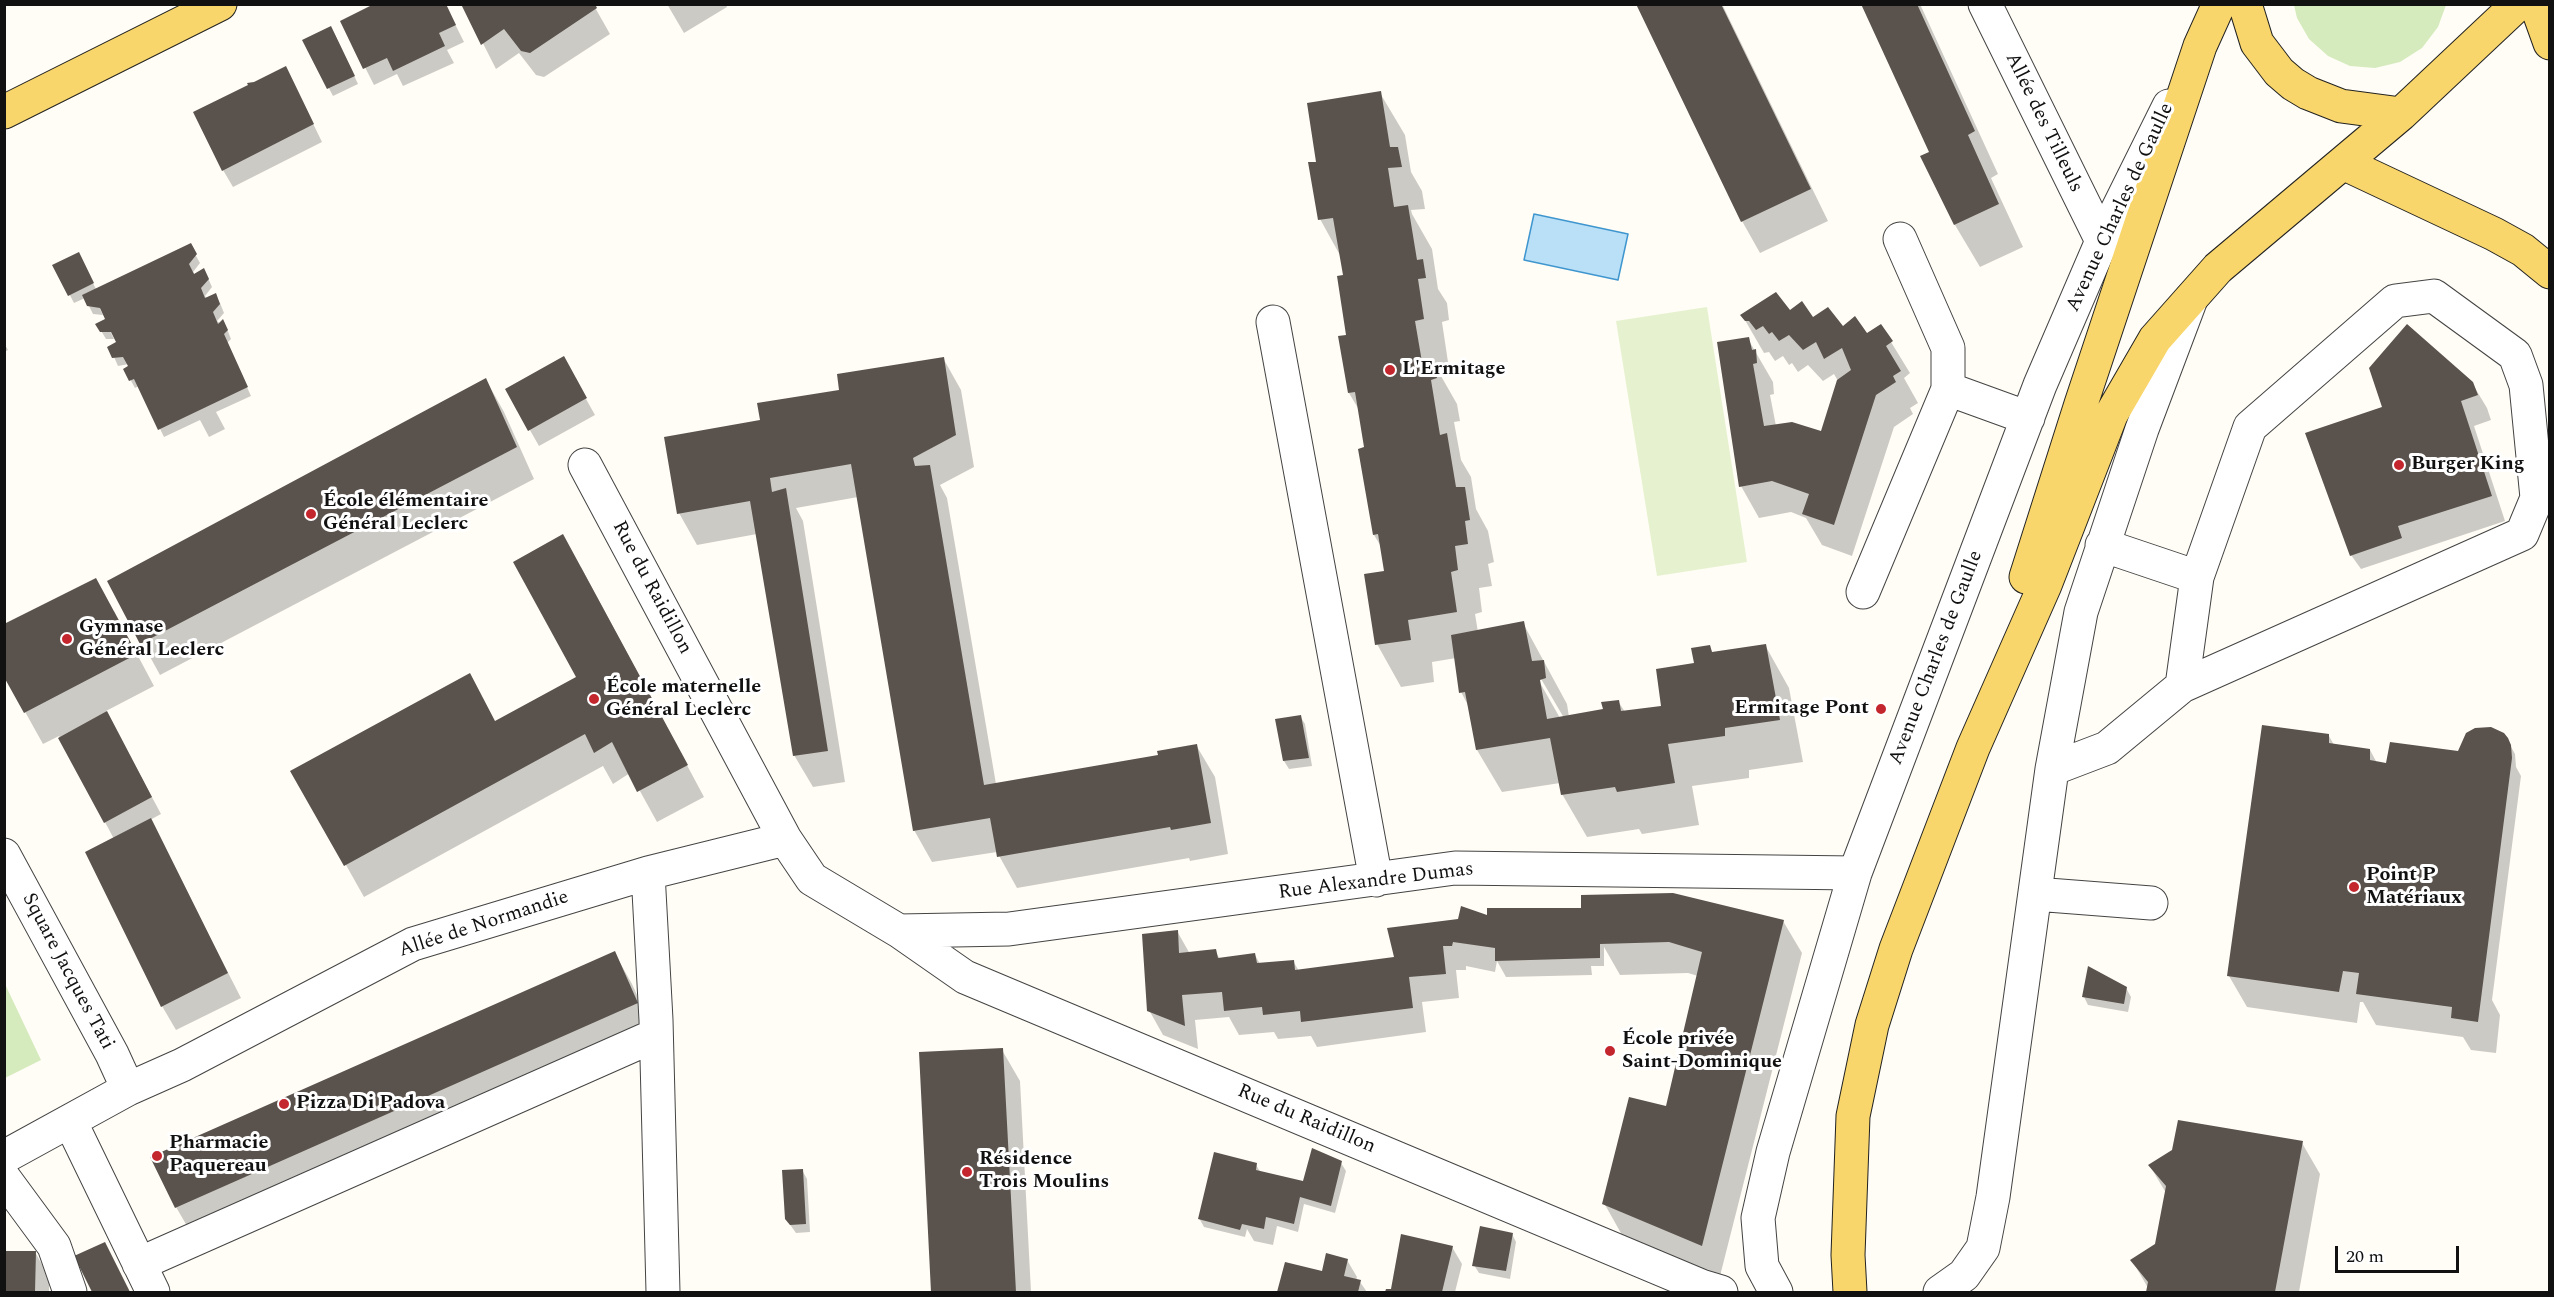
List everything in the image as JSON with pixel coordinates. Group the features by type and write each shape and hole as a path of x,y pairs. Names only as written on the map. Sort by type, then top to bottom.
{"main road":[{"path":"4,112 220,4"},
{"path":"1850,1293 1848,1255 1853,1116 1872,1025 1896,949 1972,748 2081,404 2200,46 2219,4"},
{"path":"2245,4 2257,43 2279,72 2292,84 2341,106 2401,114"},
{"path":"2466,55 2480,30 2486,4"},
{"path":"1972,748 2045,585 2111,416 2155,339 2218,268 2401,114 2518,4"},
{"path":"2536,4 2550,43"},
{"path":"2343,163 2494,234 2523,250 2550,272"}],"street":[{"name":"Allée des Tilleuls","path":"1985,4 2102,241"},
{"name":"Avenue Charles de Gaulle","path":"1776,1293 1762,1266 1758,1218 1773,1152 1855,873 2028,418 2102,241 2200,46"},
{"path":"1863,592 1948,388 1948,348 1900,238"},
{"path":"2052,769 2108,748 2182,686 2522,534 2537,498 2526,385 2515,355 2434,296 2395,301 2250,427 2197,577 2182,686"},
{"path":"1940,1293 1964,1275 1983,1248 1993,1197 2052,769 2081,612 2142,429 2191,299"},
{"path":"1273,322 1376,880"},
{"path":"1948,388 2028,418"},
{"name":"Rue du Raidillon","path":"585,465 785,839"},
{"path":"2102,545 2197,577"},
{"path":"785,839 812,879 899,931"},
{"name":"Allée de Normandie","path":"4,1157 128,1089 182,1065 413,944 648,873 785,839"},
{"name":"Square Jacques Tati","path":"4,855 112,1054 128,1089"},
{"name":"Rue Alexandre Dumas","path":"899,931 1009,929 1455,868 1855,873"},
{"path":"648,873 656,1035 663,1293"},
{"path":"2035,894 2151,903"},
{"name":"Rue du Raidillon","path":"899,931 965,977 1690,1282 1721,1293"},
{"path":"139,1264 656,1035"},
{"path":"70,1120 153,1293"},
{"path":"4,1178 54,1246 70,1293"}],"green space":[{"path":"2294,4 2446,5 2438,27 2422,48 2400,62 2375,68 2350,66 2328,56 2309,39 2297,18"},
{"path":"1707,307 1747,562 1657,576 1616,321"},
{"path":"5,984 41,1060 4,1078"}],"water":[{"path":"1534,214 1628,234 1618,280 1524,260"}],"building":[{"path":"374,4 446,4 456,25 439,33 445,46 393,71 387,58 363,69 340,21"},
{"path":"461,4 595,4 597,8 530,53 521,51 504,29 481,45"},
{"path":"1636,4 1721,4 1811,189 1741,222"},
{"path":"1861,4 1917,4 1975,131 1968,135 1999,204 1954,225 1920,156 1929,152"},
{"path":"331,26 355,76 327,89 302,40"},
{"path":"286,66 314,124 222,171 193,112 248,85 247,83 254,82"},
{"name":"L'Ermitage","path":"1381,91 1390,147 1398,147 1402,167 1388,168 1394,207 1408,205 1417,260 1423,259 1426,278 1418,279 1424,319 1415,321 1422,362 1433,360 1437,378 1431,380 1440,435 1447,433 1456,487 1465,487 1470,520 1465,521 1468,544 1455,546 1458,570 1451,572 1457,612 1408,620 1411,640 1375,645 1364,574 1384,571 1378,534 1373,535 1358,449 1364,447 1355,392 1348,393 1338,336 1346,335 1337,276 1343,275 1333,218 1318,220 1308,162 1316,162 1307,103"},
{"path":"191,243 197,254 189,264 194,274 204,268 209,279 201,288 205,298 216,293 220,304 213,312 218,324 223,319 228,330 224,334 248,387 158,430 134,379 129,381 123,369 128,366 123,357 112,358 107,347 116,342 111,332 100,332 95,324 105,319 100,308 87,306 82,295"},
{"path":"79,252 94,283 68,296 52,265"},
{"path":"1776,292 1790,310 1802,301 1813,317 1828,307 1843,326 1855,316 1867,333 1881,324 1893,341 1886,346 1901,371 1893,376 1896,382 1876,395 1834,525 1802,514 1809,494 1772,481 1739,487 1717,342 1749,337 1752,350 1756,349 1757,363 1753,364 1764,426 1792,422 1821,431 1837,380 1851,370 1842,348 1824,359 1816,342 1803,350 1789,335 1779,341 1763,326 1756,330 1740,315"},
{"name":"Burger King","path":"2407,324 2473,382 2478,395 2461,401 2492,496 2398,526 2402,538 2350,556 2305,433 2382,407 2369,368"},
{"path":"564,356 587,398 528,431 505,389"},
{"path":"944,357 956,435 913,458 915,466 930,465 984,785 1158,755 1157,751 1197,744 1211,823 1171,830 1170,827 997,857 990,818 913,831 851,464 770,478 772,492 786,488 828,751 793,756 750,501 677,514 664,437 760,420 757,403 839,390 837,374"},
{"name":"École élémentaire Général Leclerc","path":"486,378 517,447 140,644 107,581"},
{"name":"École maternelle Général Leclerc","path":"563,534 688,765 637,792 612,742 594,753 585,734 344,866 290,771 470,673 495,721 576,677 513,562"},
{"name":"Gymnase Général Leclerc","path":"96,578 137,654 24,713 4,677 4,624"},
{"path":"1524,621 1532,661 1544,660 1546,678 1540,680 1547,719 1603,709 1601,702 1619,700 1621,711 1661,706 1656,669 1694,663 1691,648 1710,645 1712,652 1766,644 1780,720 1725,728 1725,736 1668,744 1675,783 1617,792 1615,787 1561,795 1550,738 1476,750 1465,692 1459,693 1451,635"},
{"path":"107,711 152,797 104,823 58,738"},
{"path":"1301,715 1309,758 1283,761 1275,719"},
{"name":"Point P Matériaux","path":"2262,725 2329,734 2329,743 2370,749 2370,760 2386,763 2390,742 2458,751 2466,733 2475,728 2491,727 2504,733 2508,738 2512,758 2478,1022 2451,1018 2452,1007 2356,994 2359,973 2343,971 2339,992 2227,976"},
{"path":"151,818 228,973 161,1007 85,852"},
{"path":"1673,893 1784,920 1702,1246 1602,1204 1629,1097 1666,1106 1702,952 1669,942 1600,944 1600,958 1495,961 1495,948 1453,942 1452,946 1443,946 1446,974 1409,977 1413,1008 1301,1022 1300,1011 1263,1015 1262,1007 1224,1011 1222,992 1182,995 1185,1026 1147,1011 1142,934 1178,930 1179,953 1216,949 1218,958 1255,953 1257,963 1294,960 1295,970 1394,957 1387,928 1458,919 1461,906 1487,915 1487,908 1581,908 1581,895"},
{"path":"615,951 638,1003 175,1208 150,1157"},
{"path":"2088,966 2127,987 2124,1004 2082,997"},
{"name":"Résidence Trois Moulins","path":"1003,1048 1016,1292 931,1292 919,1052"},
{"path":"2178,1120 2303,1141 2275,1292 2146,1292 2148,1282 2130,1260 2155,1244 2166,1186 2148,1165 2172,1150"},
{"path":"1312,1148 1342,1161 1331,1206 1300,1197 1294,1224 1266,1217 1264,1229 1242,1224 1240,1230 1198,1219 1214,1152 1257,1163 1256,1170 1303,1181"},
{"path":"803,1169 806,1224 790,1225 785,1219 782,1170"},
{"path":"1480,1226 1513,1233 1506,1271 1472,1266"},
{"path":"1401,1234 1453,1246 1442,1292 1385,1292 1386,1289 1391,1289"},
{"path":"105,1242 130,1292 92,1292 74,1256"},
{"path":"5,1251 36,1251 35,1292 5,1292"},
{"path":"1326,1253 1348,1259 1344,1276 1361,1280 1358,1292 1277,1292 1285,1262 1322,1271"}],"place":[{"name":"L'Ermitage","path":"1390,370"},
{"name":"Burger King","path":"2399,465"},
{"name":"École élémentaire Général Leclerc","path":"311,514"},
{"name":"Gymnase Général Leclerc","path":"67,639"},
{"name":"École maternelle Général Leclerc","path":"594,699"},
{"name":"Ermitage Pont","path":"1881,709"},
{"name":"Point P Matériaux","path":"2354,887"},
{"name":"École privée Saint-Dominique","path":"1610,1051"},
{"name":"Pizza Di Padova","path":"284,1104"},
{"name":"Pharmacie Paquereau","path":"157,1156"},
{"name":"Résidence Trois Moulins","path":"967,1172"}]}
